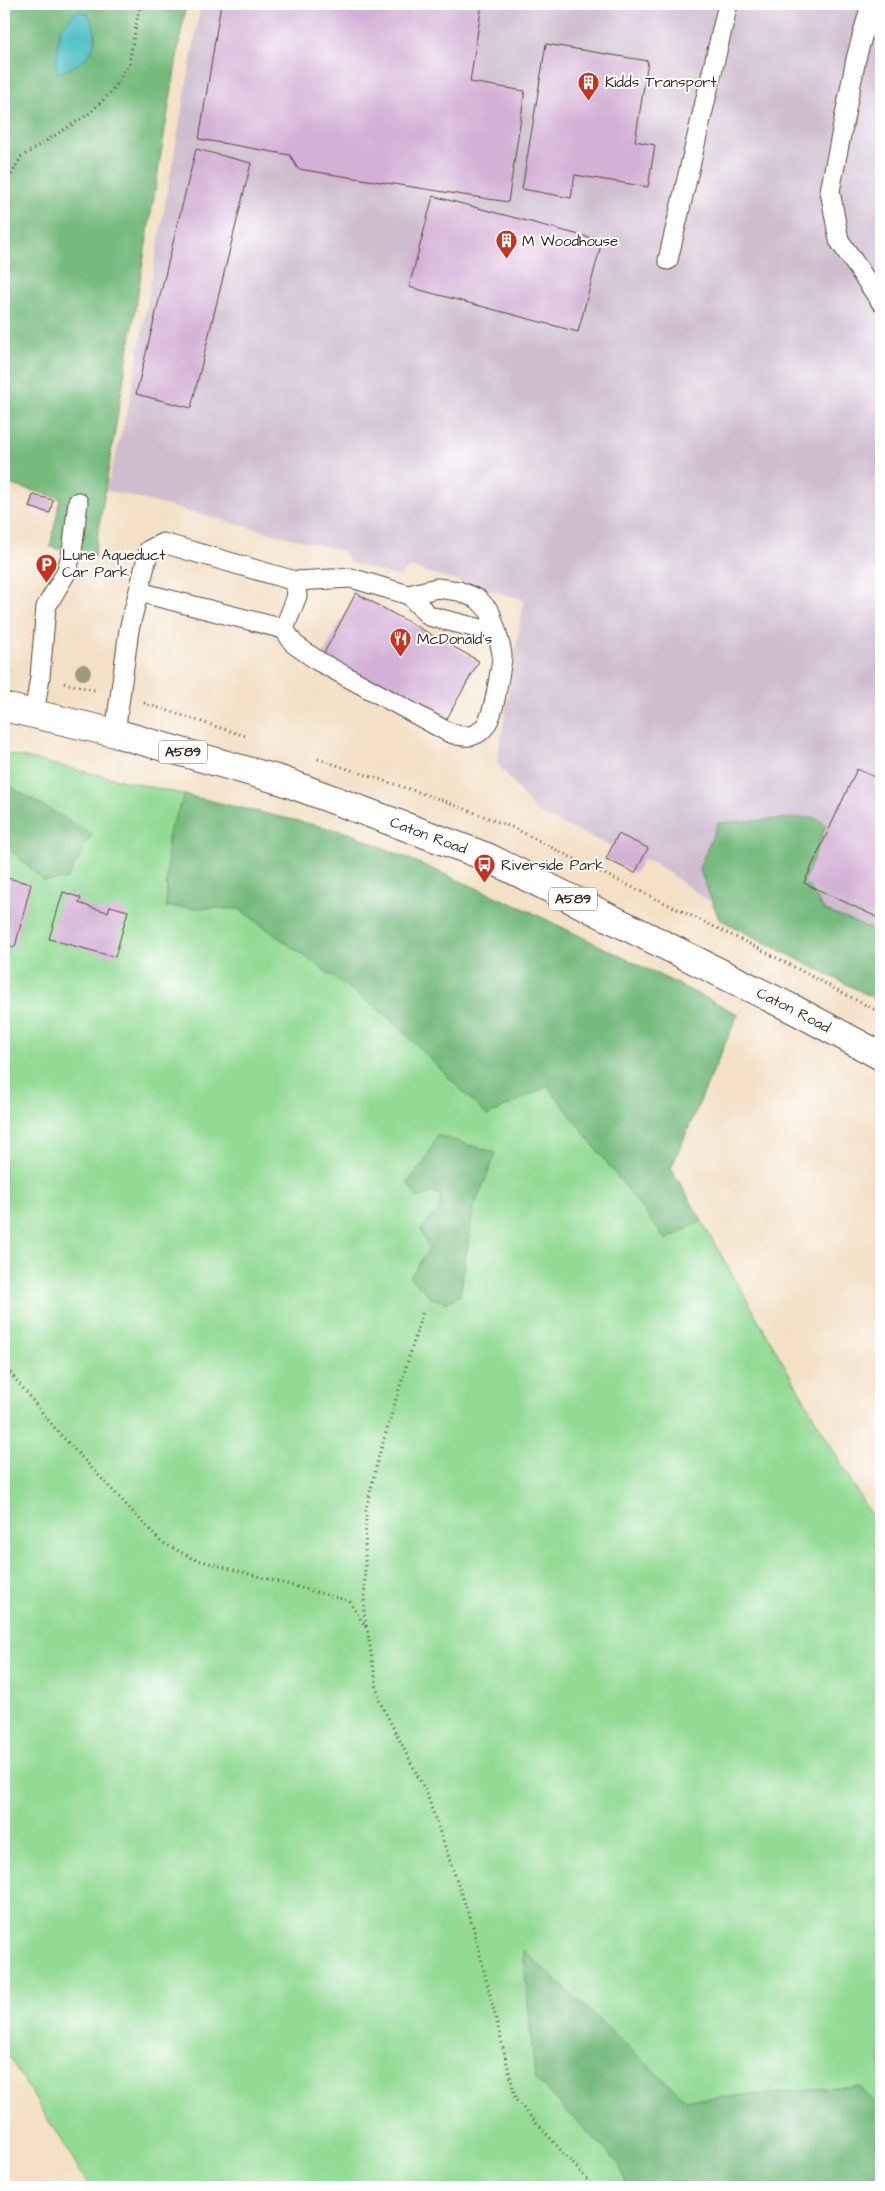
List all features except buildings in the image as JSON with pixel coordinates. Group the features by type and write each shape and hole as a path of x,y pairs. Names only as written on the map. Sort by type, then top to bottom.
{"main road":[{"name":"Caton Road","path":"4,707 114,733 283,781 487,857 796,1010 881,1056"}],"lane":[{"path":"668,260 728,4"},
{"path":"871,4 856,59 830,191 839,240 881,302"},
{"path":"34,714 40,677 46,607 66,573 72,552 78,502"},
{"path":"114,733 129,630 149,550 164,543 295,581 351,578 409,594 436,588 459,591 478,600 490,612 502,656 496,696 489,722 477,734 462,738 318,661 294,644 284,630 139,592"},
{"path":"284,630 297,596 295,581"},
{"path":"409,594 429,616 496,633"}],"path":[{"path":"4,198 5,187 21,157 90,113 111,92 129,64 140,4"},
{"path":"4,326 6,367 4,371"},
{"path":"4,669 15,671"},
{"path":"57,681 98,690"},
{"path":"479,815 542,841 586,865 731,935 881,1013"},
{"path":"423,1312 378,1460 366,1509 364,1612 379,1700 426,1792 474,1930 516,2100 594,2187"},
{"path":"4,1365 58,1432 161,1542 194,1559 349,1601 367,1629"}],"shaded area":[{"path":"201,4 881,4 881,991 703,897 655,863 612,847 536,812 497,763 524,600 409,567 400,577 351,563 342,551 106,490 129,405"}],"green space":[{"path":"4,4 186,4 94,557 50,547 60,498 4,483"},
{"path":"4,753 349,833 527,910 738,1014 671,1168 881,1533 881,2187 90,2187 4,2049"},
{"path":"4,783 92,834 67,879 44,881 4,844"},
{"path":"185,795 349,833 527,910 738,1014 671,1168 702,1221 666,1240 548,1086 487,1116 390,1018 239,909 166,907 168,833"},
{"path":"813,817 826,825 805,880 824,910 881,933 881,1002 719,919 699,868 718,823"},
{"path":"437,1135 496,1153 473,1210 460,1295 445,1303 429,1296 410,1277 429,1249 421,1230 431,1217 439,1211 441,1195 432,1192 418,1198 407,1183 425,1161"},
{"path":"523,1950 686,2100 859,2086 881,2109 881,2187 627,2187 619,2164 535,2079"}],"water":[{"path":"77,11 88,14 95,35 94,44 91,52 85,59 57,73 56,62 60,29"}],"place":[{"name":"Kidds Transport","path":"589,101"},
{"name":"M Woodhouse","path":"506,260"},
{"name":"Lune Aqueduct Car Park","path":"46,583"},
{"name":"McDonald's","path":"401,658"},
{"name":"Riverside Park","path":"485,884"}]}
